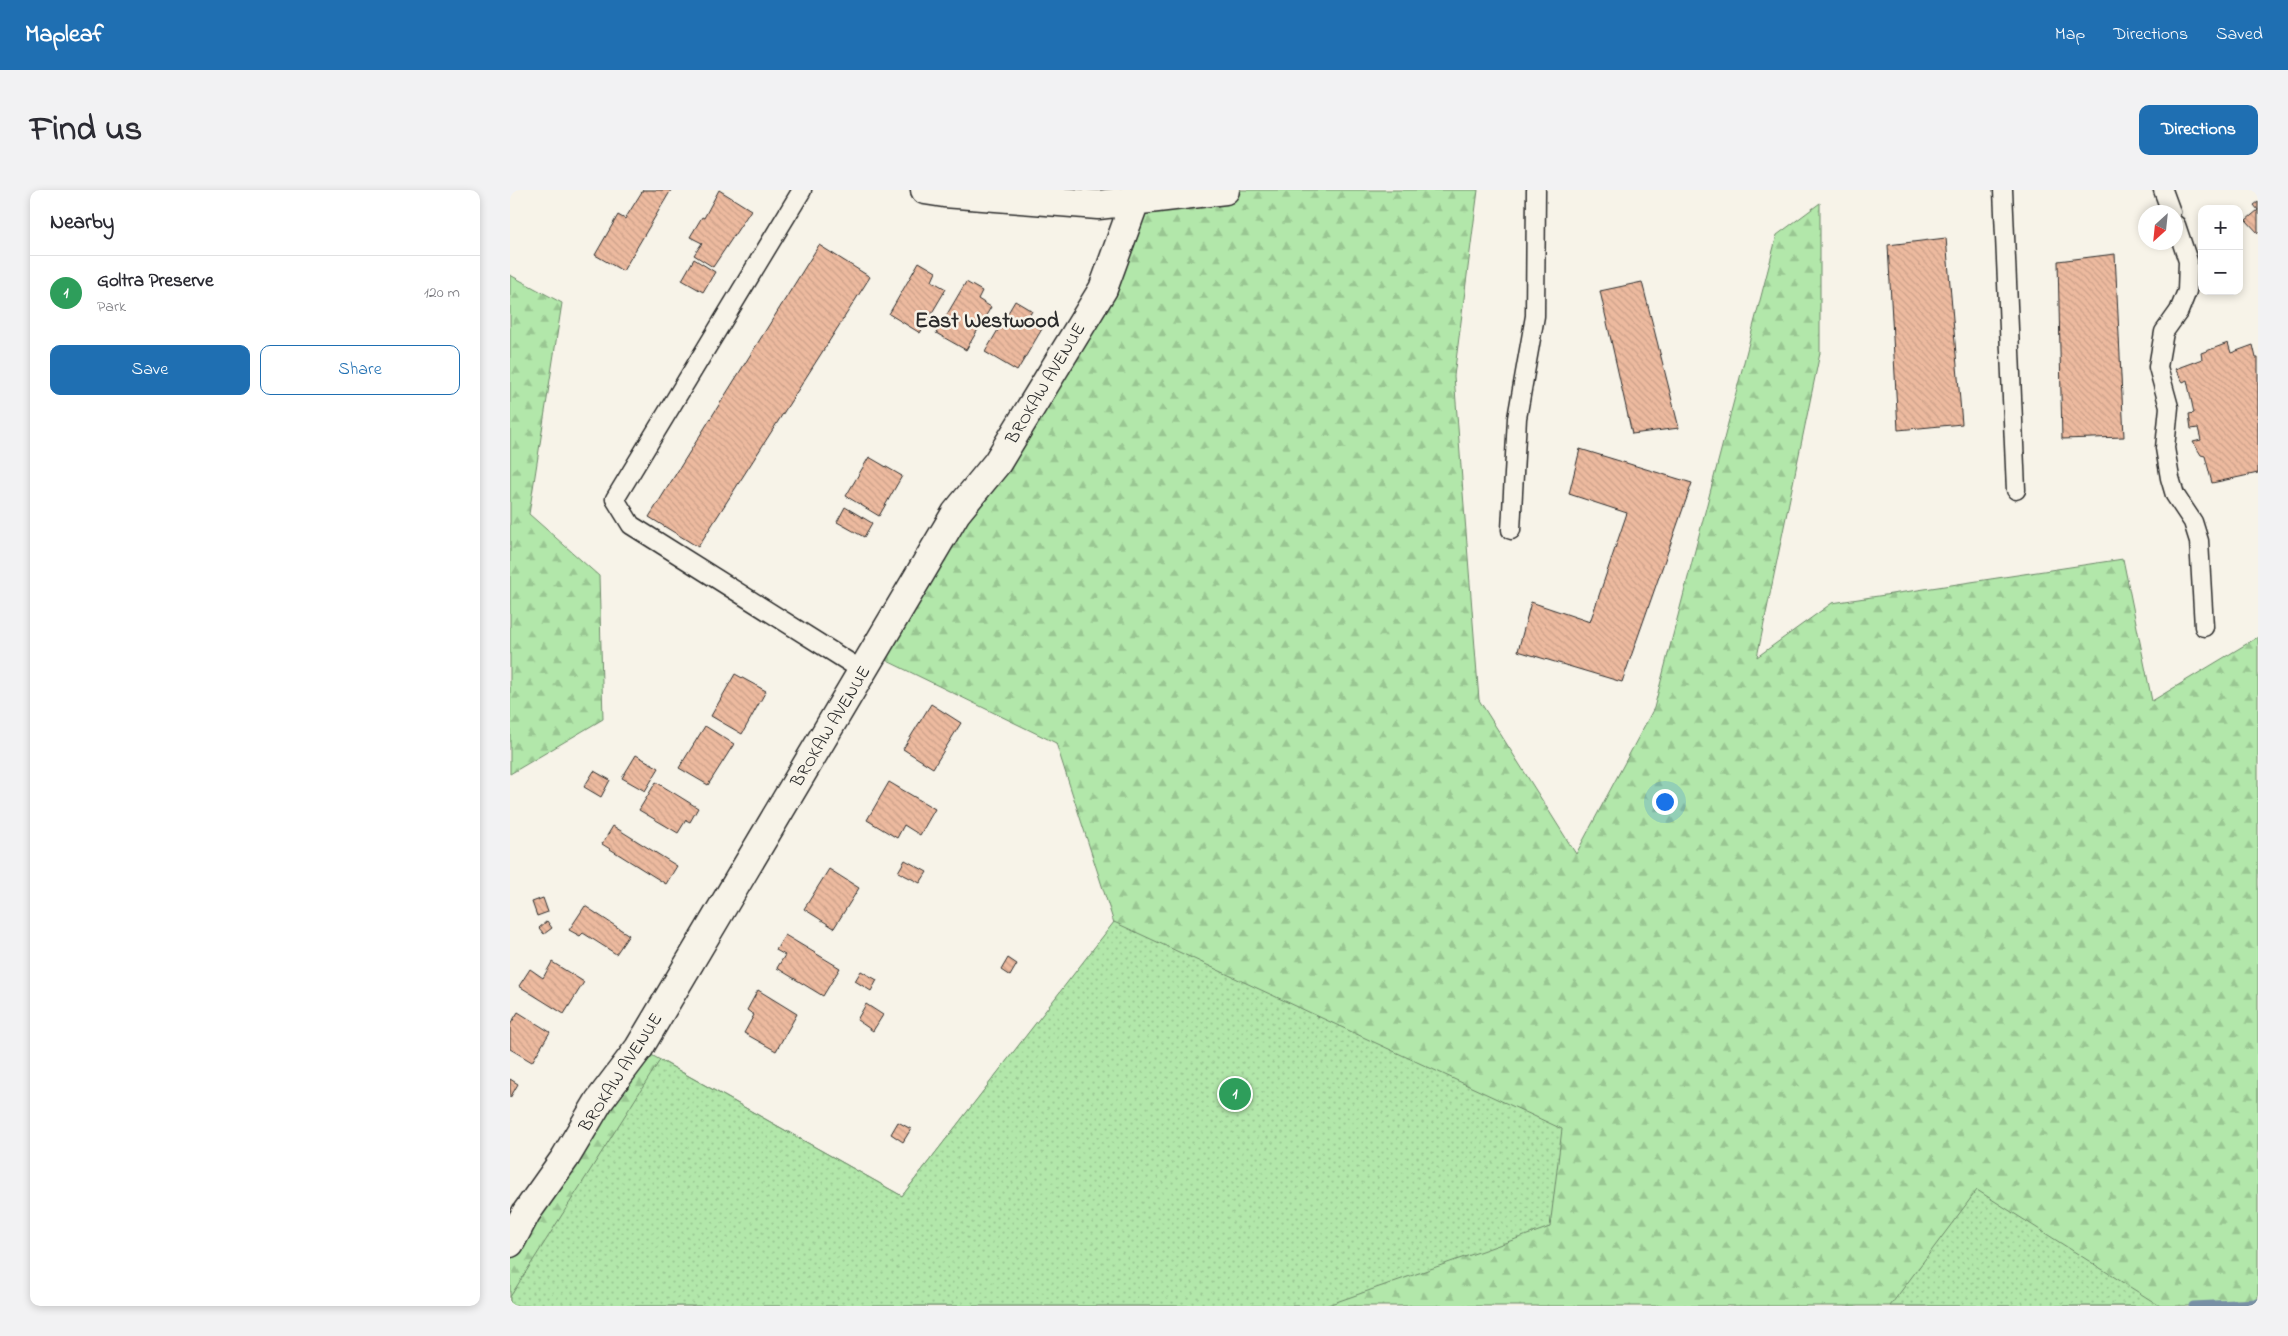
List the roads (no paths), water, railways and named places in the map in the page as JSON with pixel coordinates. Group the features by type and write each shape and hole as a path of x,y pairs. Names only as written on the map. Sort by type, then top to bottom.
{"street":[{"path":"926,190 1098,205 1225,190"},
{"name":"BROKAW AVENUE","path":"510,1243 526,1213 565,1158 599,1101 639,1048 956,513 997,463 1103,289 1135,201"}],"lane":[{"path":"802,190 615,499 631,525 863,671"},
{"path":"1511,530 1517,418 1535,316 1536,190"},
{"path":"2003,190 2016,490"},
{"path":"2163,190 2168,205"},
{"path":"2183,246 2188,261 2188,285 2183,302 2164,332 2158,368 2169,407 2165,448 2170,478 2175,495 2193,522 2200,541 2204,626"}],"waterway":[{"path":"2193,1306 2258,1303"}],"place":[{"name":"Goltra Preserve","path":"1235,1094"}],"district":[{"name":"East Westwood","path":"987,319"}]}
